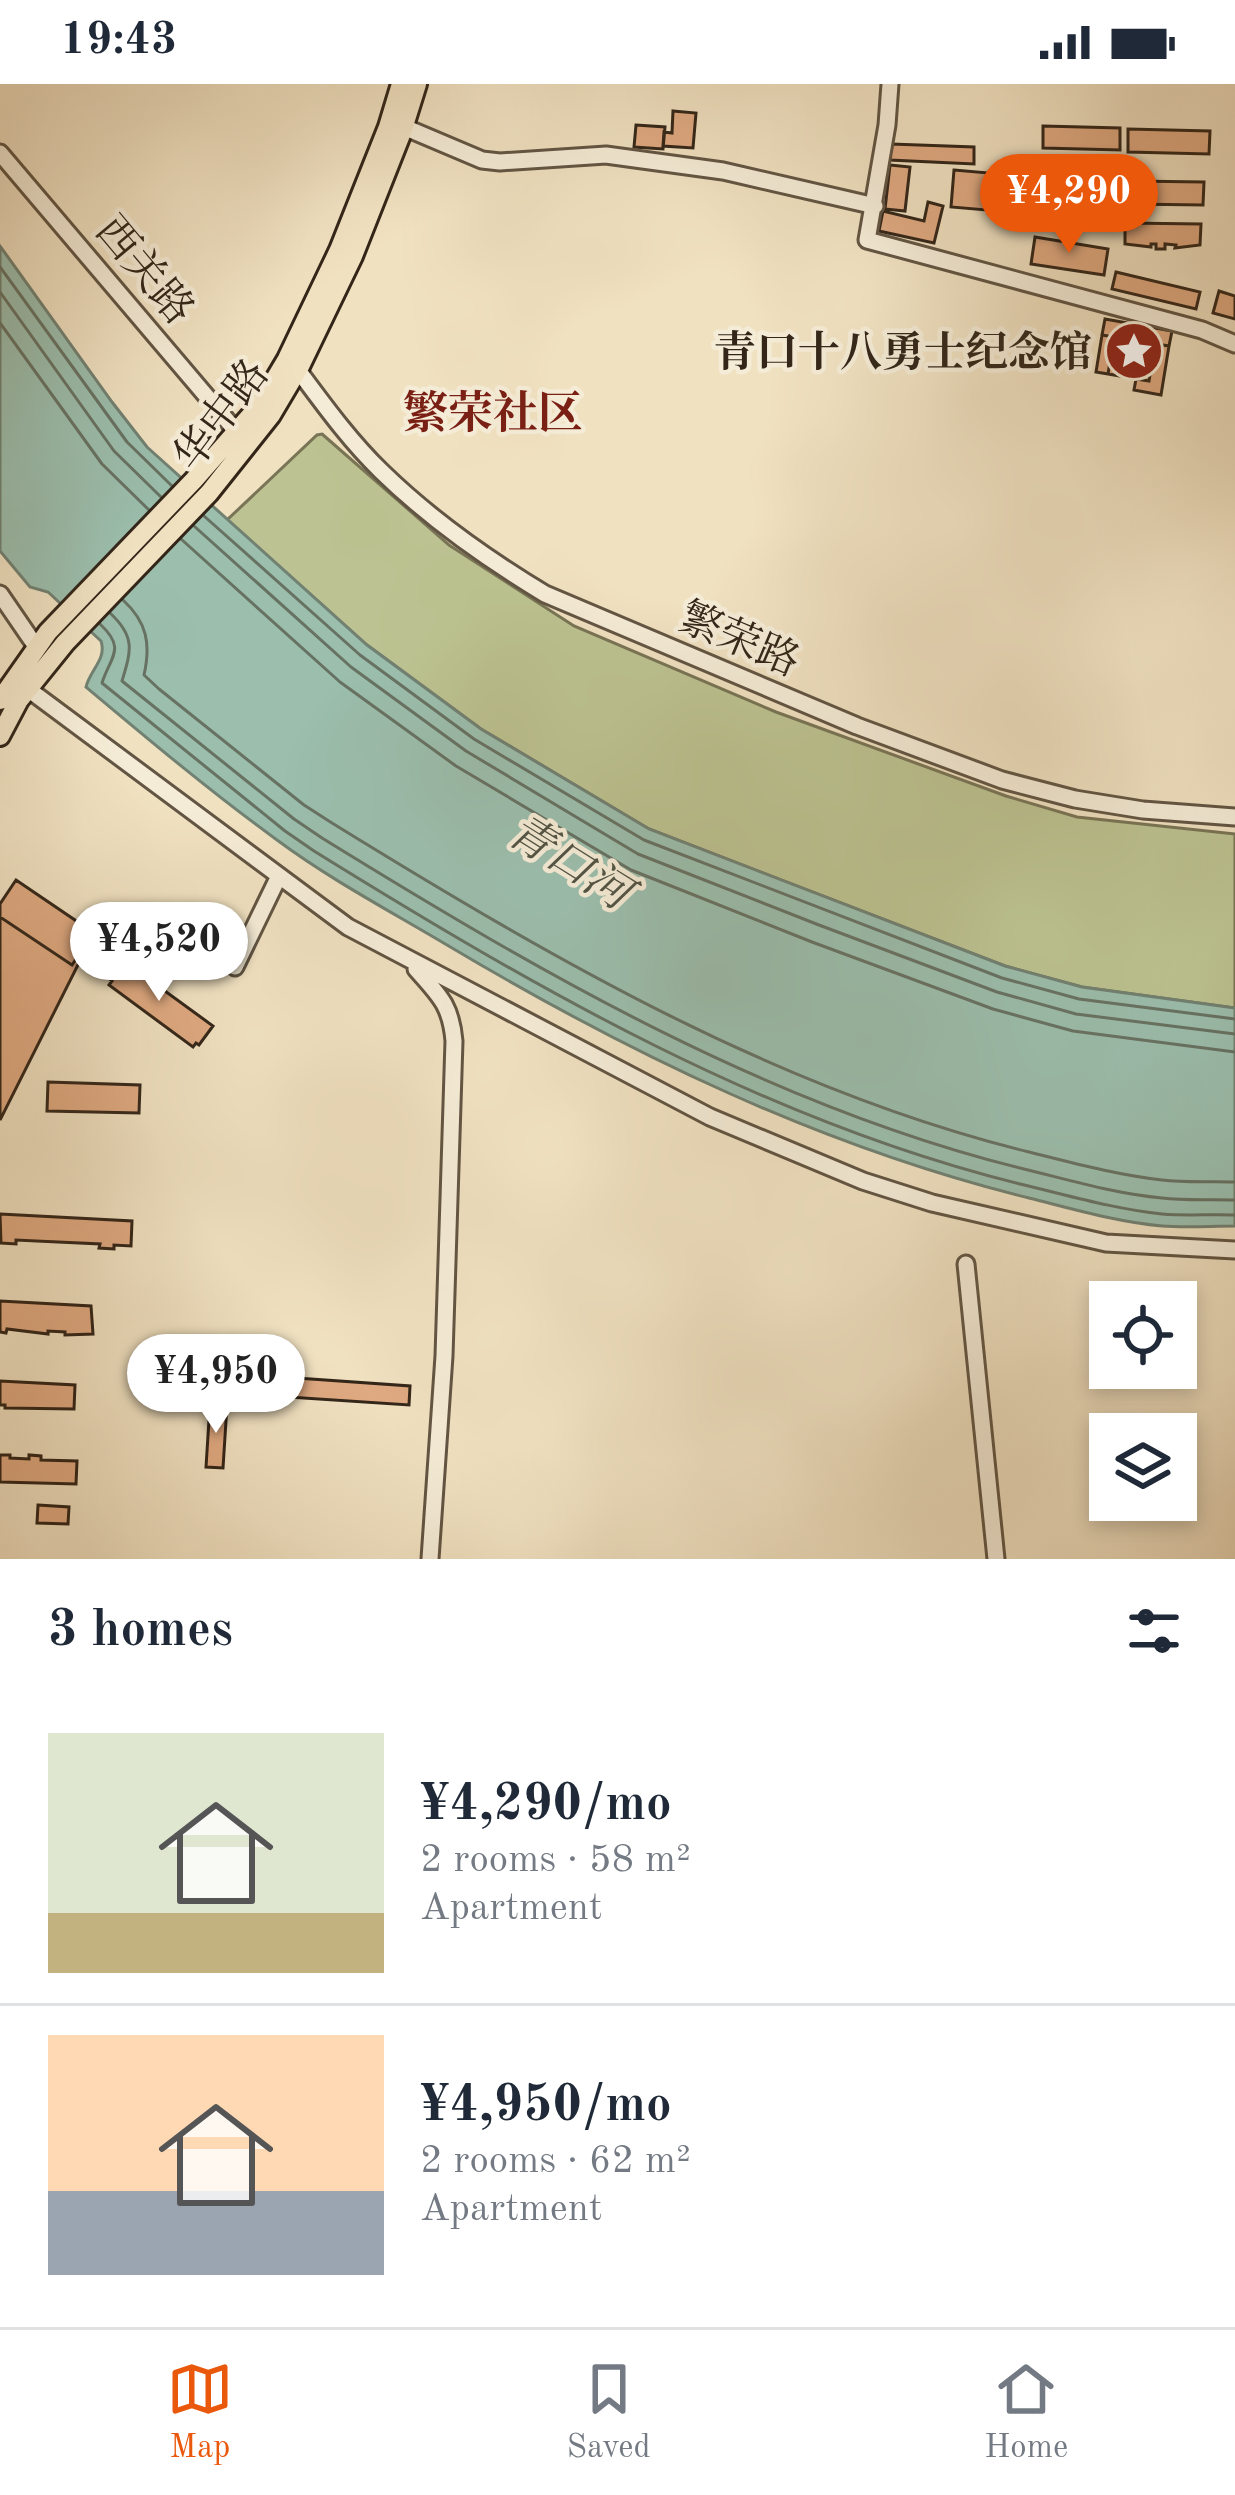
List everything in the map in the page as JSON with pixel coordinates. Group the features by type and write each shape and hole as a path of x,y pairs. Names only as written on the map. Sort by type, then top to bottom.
{"main road":[{"name":"华中路","path":"201,486 287,359 339,250 401,84"},
{"name":"华中路","path":"0,700 50,641 272,415 353,256 417,84"},
{"name":"华中路","path":"0,736 50,641"}],"street":[{"path":"890,84 867,240 1202,330 1235,344"},
{"path":"404,127 482,160 606,155 723,171 874,206"},
{"name":"西关路","path":"0,152 236,431"},
{"name":"繁荣路","path":"298,370 381,472 500,567 545,594 857,726 1002,780 1143,810 1235,817"},
{"path":"0,594 50,641"},
{"path":"28,689 348,927 710,1117 889,1191 1082,1239 1235,1250"},
{"path":"235,967 279,876"},
{"path":"406,958 446,1003 454,1041 430,1559"},
{"path":"966,1264 996,1559"}],"shaded area":[{"path":"322,434 449,545 574,626 776,712 1006,796 1077,817 1235,834 1235,1008 1082,987 1005,966 649,829 481,729 367,645 227,520"}],"water":[{"name":"青口河","path":"0,246 147,447 367,645 481,729 649,829 1005,966 1082,987 1235,1008 1235,1226 1145,1224 1029,1198 876,1152 729,1093 586,1023 361,895 297,855 204,784 86,687 100,659 101,641 48,592 30,587 0,551"}],"building":[{"path":"673,111 696,113 693,148 663,146 664,132 672,133"},
{"path":"636,125 665,127 663,149 634,147"},
{"path":"1043,126 1120,128 1120,150 1043,148"},
{"path":"1128,129 1210,131 1209,154 1128,152"},
{"path":"891,144 974,147 974,164 890,160"},
{"path":"890,165 910,167 905,211 885,209"},
{"path":"954,170 989,173 986,210 951,207"},
{"path":"1039,177 1111,179 1111,200 1038,199"},
{"path":"1130,181 1204,182 1203,205 1129,204"},
{"path":"928,202 943,206 934,243 879,231 883,211 924,221"},
{"path":"1125,223 1201,224 1200,245 1175,248 1165,244 1165,249 1156,249 1156,244 1125,244"},
{"path":"1035,237 1108,249 1104,275 1031,264"},
{"path":"1116,272 1200,292 1196,309 1112,289"},
{"path":"1219,291 1235,296 1235,319 1213,313"},
{"path":"1105,319 1172,331 1169,346 1102,335"},
{"path":"1102,335 1114,337 1108,374 1096,372"},
{"path":"1155,344 1169,346 1161,395 1134,390 1136,379 1149,381"},
{"path":"1110,362 1151,369 1149,381 1108,374"},
{"path":"16,880 94,933 72,965 0,917 0,904"},
{"path":"16,880 94,933 0,1120 0,904"},
{"path":"121,959 213,1026 199,1045 193,1047 109,985 112,981 107,977"},
{"path":"48,1082 140,1085 139,1113 47,1111"},
{"path":"0,1214 132,1221 131,1246 1,1243"},
{"path":"0,1301 91,1306 93,1334 0,1332"},
{"path":"213,1372 410,1386 409,1405 212,1392"},
{"path":"0,1381 75,1385 74,1409 5,1408 0,1405"},
{"path":"210,1404 227,1405 223,1468 206,1467"},
{"path":"0,1455 77,1461 76,1484 0,1482"},
{"path":"38,1505 69,1507 68,1524 37,1523"}],"place":[{"name":"青口十八勇士纪念馆","path":"1134,351"}],"district":[{"name":"繁荣社区","path":"493,412"}]}
